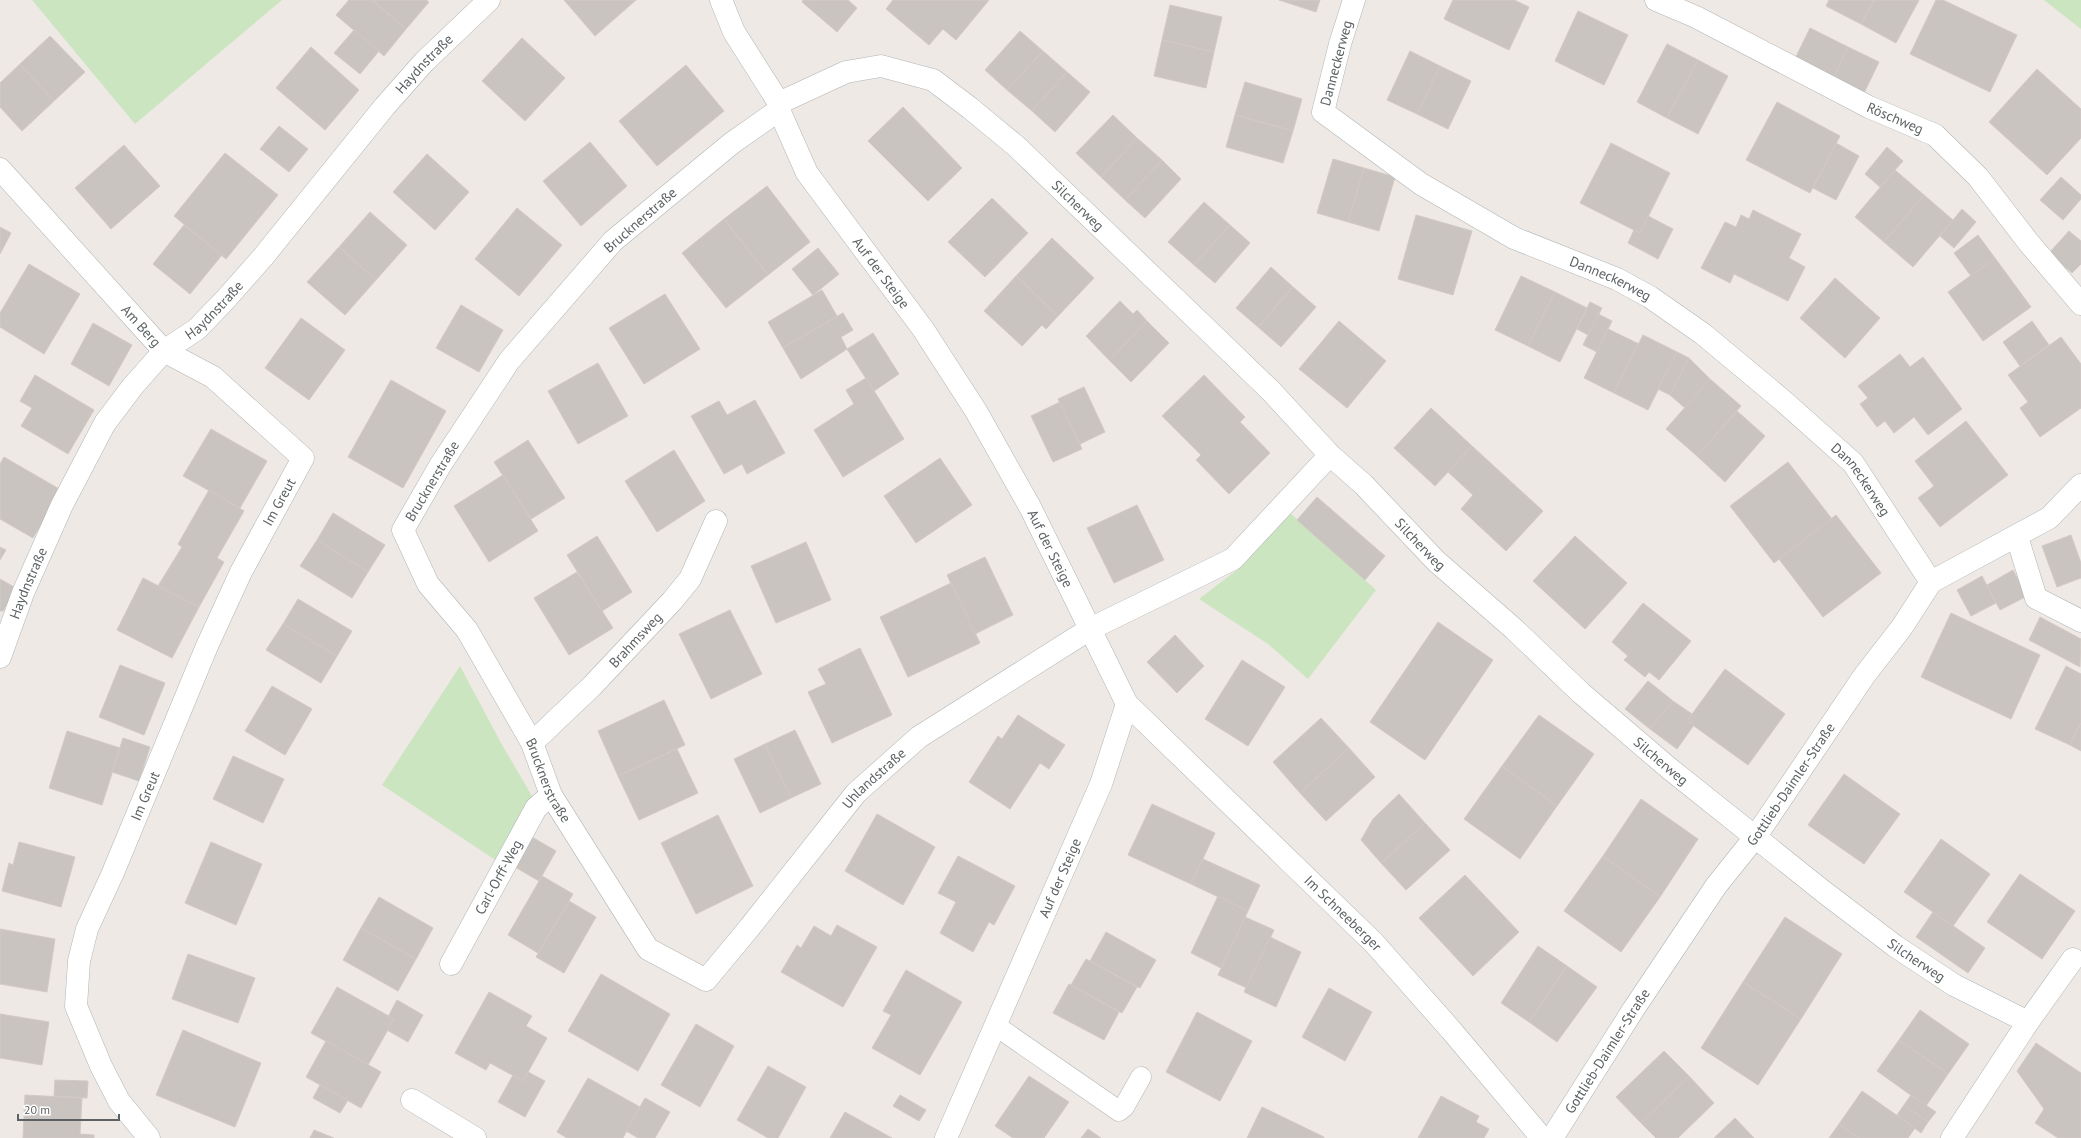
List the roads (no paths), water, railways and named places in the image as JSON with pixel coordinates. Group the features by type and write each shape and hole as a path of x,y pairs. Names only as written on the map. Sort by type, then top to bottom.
{"street":[{"name":"Haydnstraße","path":"0,657 24,593 82,465 105,423 133,386 164,351 197,329 263,257 399,89 424,62 489,0"},
{"name":"Auf der Steige","path":"721,0 734,32 779,106 807,173 923,329 976,411 1030,507 1127,704 1101,784 946,1138"},
{"name":"Danneckerweg","path":"1354,0 1340,44 1323,112 1421,184 1514,238 1617,279 1650,297 1703,334 1781,399 1853,463 1931,582"},
{"name":"Röschweg","path":"1656,0 1696,17 1870,107 1935,135 1978,178 2029,243 2081,304"},
{"name":"Silcherweg","path":"779,106 846,72 881,66 933,80 1016,146 1271,391 1330,455 1364,485 1436,561 1514,629 1581,693 1670,769 1756,836 1824,892 1895,946 1954,985 2028,1022"},
{"name":"Brucknerstraße","path":"706,980 648,949 551,795 532,743 466,630 428,584 403,530 441,464 509,361 613,241 779,106"},
{"name":"Am Berg","path":"0,169 164,351 213,377 304,458"},
{"path":"1090,629 1233,558 1330,455"},
{"name":"Im Greut","path":"149,1138 119,1101 101,1066 76,1006 79,961 87,929 115,868 206,646 241,572 304,458"},
{"name":"Gottlieb-Daimler-Straße","path":"1552,1138 1633,1010 1716,886 1756,836 1864,676 1902,627 1931,582 2017,537 2049,518 2081,485"},
{"name":"Brahmsweg","path":"532,743 592,686 672,602 690,579 716,521"},
{"path":"2017,537 2036,598 2081,620"},
{"name":"Uhlandstraße","path":"706,980 856,793 919,737 1090,629"},
{"name":"Im Schneeberger","path":"1127,704 1374,943 1451,1030 1542,1138"},
{"name":"Carl-Orff-Weg","path":"451,964 532,814 536,808 551,795"},
{"path":"1952,1138 2028,1022 2073,959"},
{"path":"412,1100 475,1138"}],"lane":[{"path":"996,1026 1119,1111 1124,1107 1141,1077"}]}
